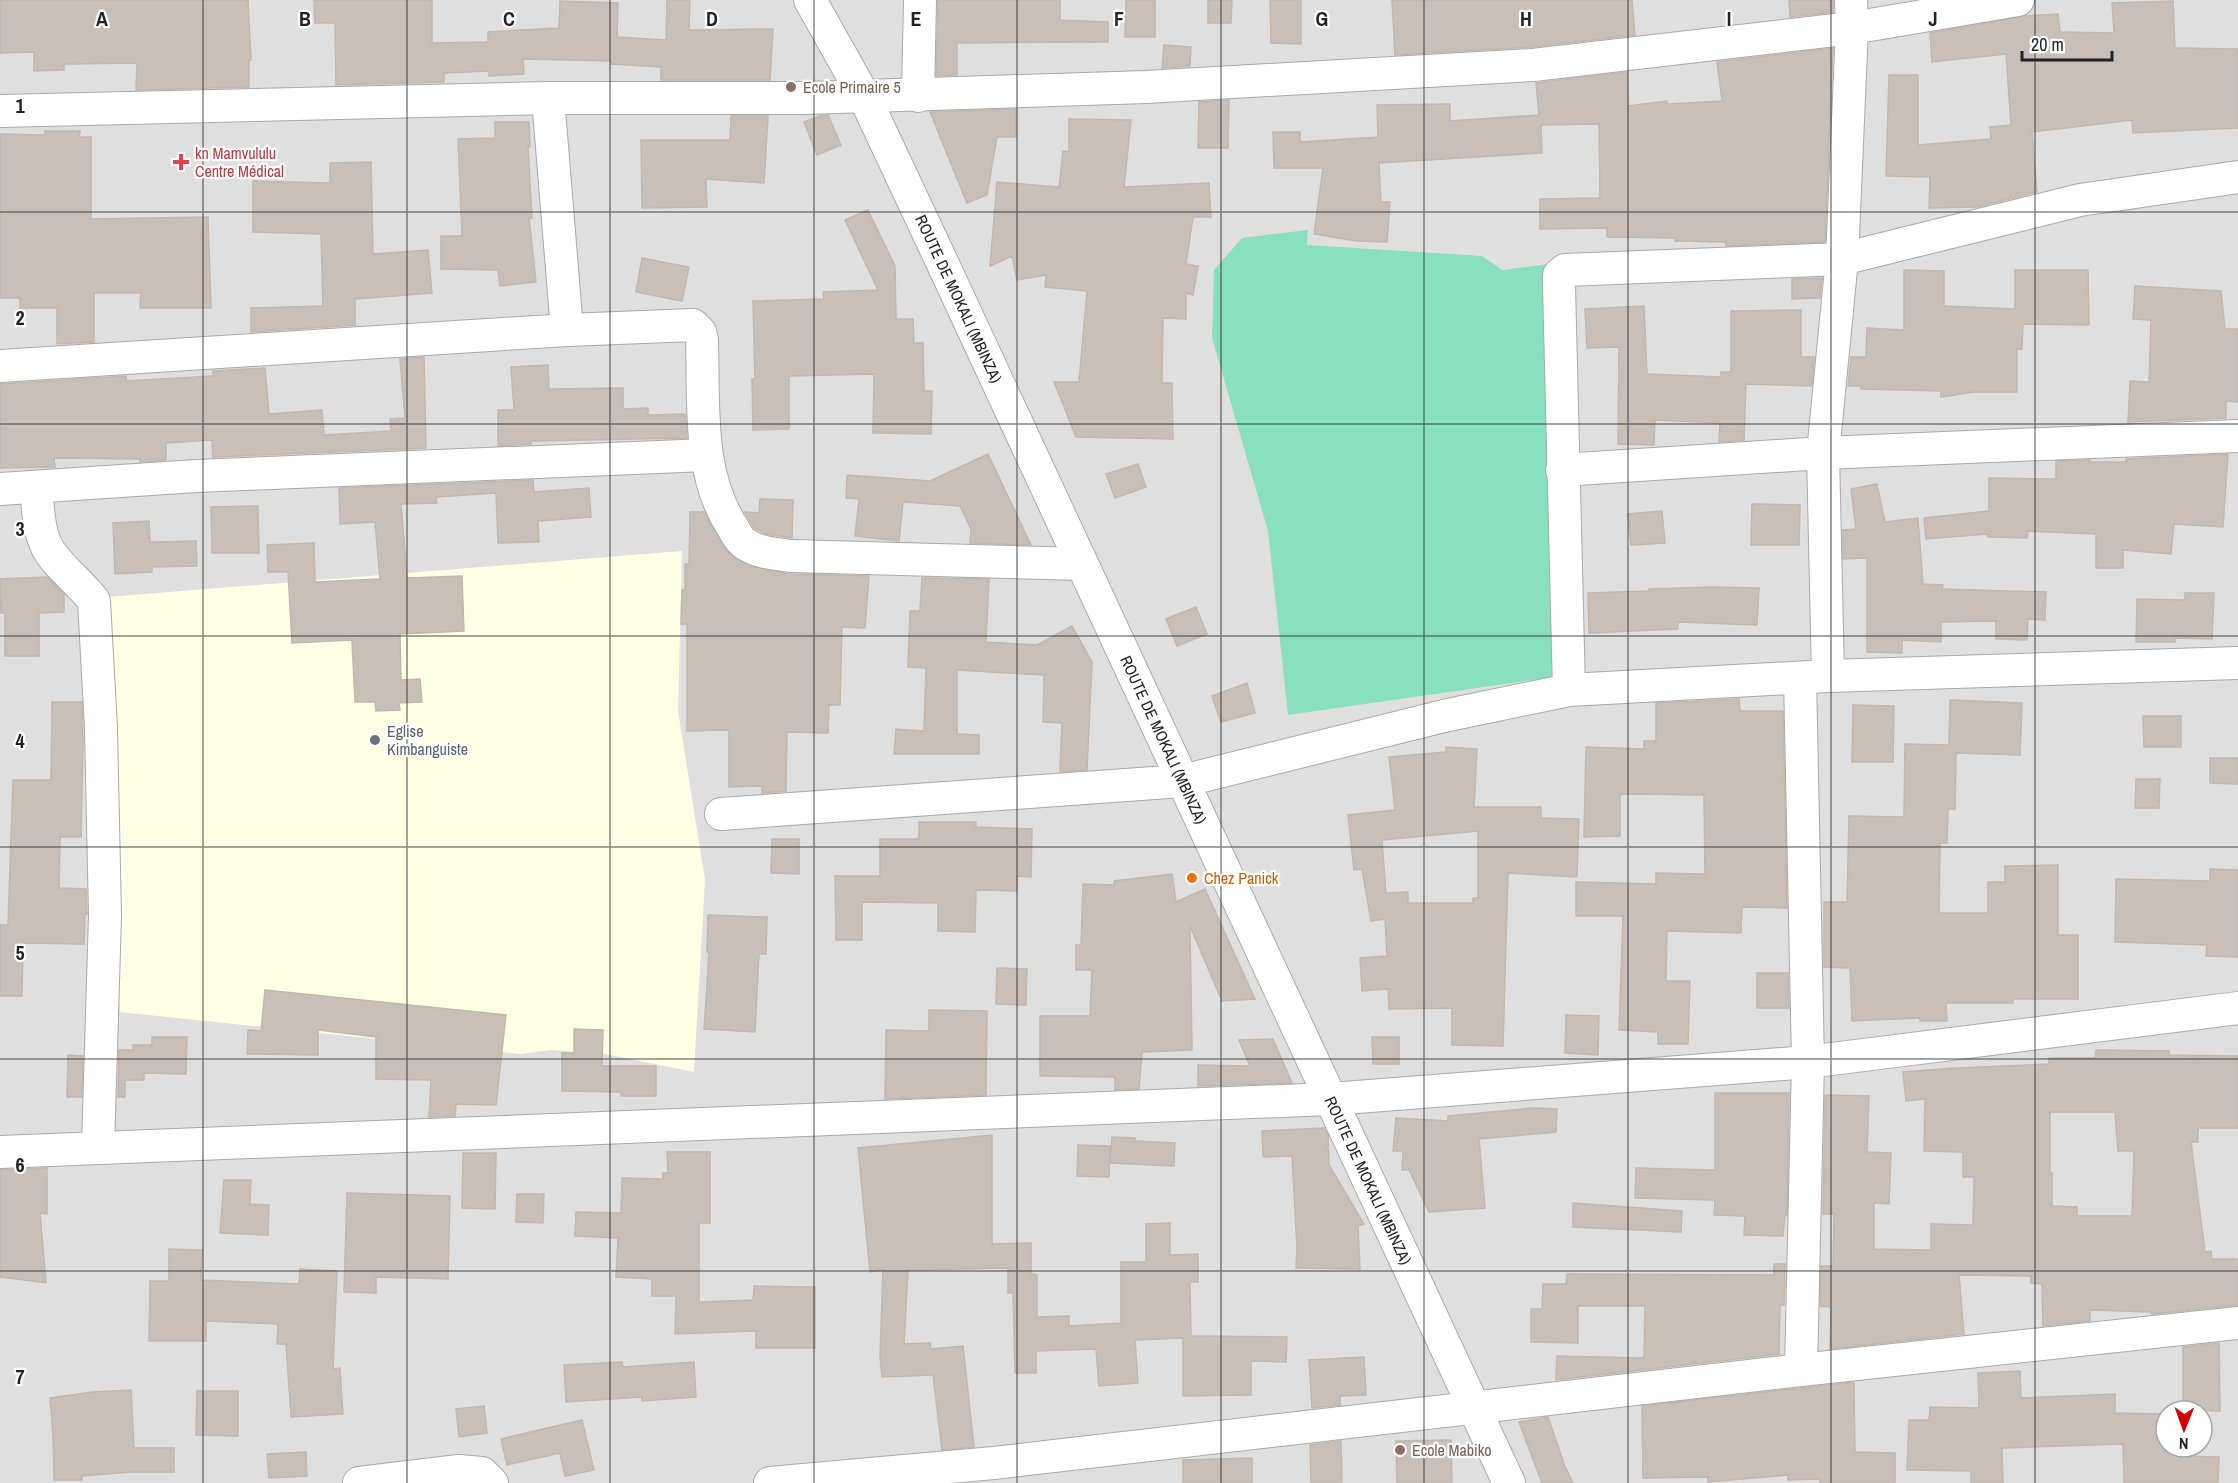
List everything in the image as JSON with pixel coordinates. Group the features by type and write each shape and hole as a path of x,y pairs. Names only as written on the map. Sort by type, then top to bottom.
{"street":[{"name":"ROUTE DE MOKALI (MBINZA)","path":"810,0 864,96 1509,1483"},
{"path":"918,96 920,0"},
{"path":"0,111 548,98 918,96 1146,87 1533,65 1852,14 2018,0"},
{"path":"1801,1370 1814,677 1823,453 1842,259 1852,14"},
{"path":"548,98 567,330"},
{"path":"1569,690 1559,275 1565,270 1842,259 2080,200 2238,177"},
{"path":"0,366 567,330 693,325 700,332 702,340 706,455 712,485 727,520 742,543 762,552 792,556 1083,564"},
{"path":"1562,470 1823,453 2238,436"},
{"path":"0,489 196,476 706,455"},
{"path":"36,487 41,528 48,548 84,587 93,601 101,728 105,916 98,1147"},
{"path":"721,814 1182,781 1448,715 1569,690 1814,677 2238,663"},
{"path":"0,1152 1331,1099 1808,1062 2238,1008"},
{"path":"770,1483 994,1463 1801,1370 2238,1323"},
{"path":"359,1483 459,1471 482,1473 492,1483"}],"shaded area":[{"path":"0,0 2238,0 2238,1483 0,1483"},
{"path":"682,551 678,711 705,880 694,1072 605,1054 552,1050 520,1054 120,1012 107,597"}],"green space":[{"path":"1308,230 1307,245 1482,256 1502,270 1550,264 1560,676 1288,715 1268,531 1212,338 1214,270 1242,238"}],"building":[{"path":"0,0 248,0 251,60 249,60 249,87 136,90 137,63 64,64 64,70 34,71 34,52 0,53"},
{"path":"314,0 432,0 432,43 488,42 488,32 559,28 560,1 618,3 617,37 666,40 667,0 690,0 689,30 773,29 770,80 661,80 661,67 611,64 611,61 523,59 524,74 489,76 489,71 444,73 444,82 336,85 335,23 315,23"},
{"path":"938,0 1060,0 1060,20 1108,22 1108,42 957,43 957,75 936,76"},
{"path":"1126,0 1155,0 1155,37 1125,37"},
{"path":"1208,0 1232,0 1231,23 1208,23"},
{"path":"1270,0 1301,0 1301,44 1271,43"},
{"path":"1392,0 1632,0 1635,35 1531,47 1395,55"},
{"path":"1789,0 1833,0 1833,12 1790,17"},
{"path":"2173,1 2175,48 2238,49 2238,128 2133,133 2132,120 2032,132 2037,192 1977,207 1929,208 1930,177 1886,176 1889,75 1918,75 1918,145 1991,139 1990,127 2011,125 2006,54 1932,62 1930,33 2024,16 2058,14 2060,32 2114,33 2112,3"},
{"path":"1164,45 1191,47 1190,66 1162,68"},
{"path":"1833,48 1825,242 1726,246 1726,242 1675,241 1675,238 1607,237 1607,228 1540,229 1540,199 1600,198 1599,124 1541,125 1542,153 1379,163 1381,202 1390,202 1387,242 1356,241 1314,234 1323,168 1274,168 1273,132 1300,132 1300,142 1378,137 1377,105 1450,104 1450,121 1539,115 1536,83 1627,72 1628,106 1667,101 1667,104 1722,101 1717,62"},
{"path":"1229,100 1228,148 1198,148 1199,102"},
{"path":"1016,109 1016,137 997,137 987,195 967,203 930,112"},
{"path":"828,115 841,145 817,155 804,122"},
{"path":"731,116 768,116 764,183 706,179 707,207 642,208 641,140 730,140"},
{"path":"1069,119 1131,120 1124,187 1209,183 1211,217 1193,217 1186,264 1198,266 1193,295 1186,293 1186,319 1163,318 1162,383 1172,383 1173,439 1076,437 1054,382 1079,382 1087,291 1045,287 1046,275 1017,280 1012,256 990,266 997,182 1059,187 1063,151 1069,152"},
{"path":"495,122 529,122 532,218 529,218 536,282 500,286 498,270 441,269 441,236 462,236 458,139 495,138"},
{"path":"45,131 80,131 79,137 91,137 91,219 208,217 211,308 140,308 141,293 94,293 94,342 57,344 57,308 20,308 20,298 0,298 0,134 45,135"},
{"path":"371,162 373,254 428,250 432,293 355,299 355,325 251,332 251,308 323,306 321,234 253,232 253,181 330,183 330,163"},
{"path":"868,210 895,266 896,319 913,319 914,343 923,343 924,391 932,391 931,434 873,433 874,374 789,376 789,429 753,430 752,379 755,379 753,301 824,299 823,292 878,290 845,220"},
{"path":"642,258 689,267 682,301 636,292"},
{"path":"1904,270 1944,271 1944,306 2015,309 2015,270 2088,270 2089,325 2023,324 2022,349 2017,349 2017,392 1973,392 1941,397 1941,391 1861,389 1861,386 1848,386 1851,357 1866,357 1867,328 1904,330"},
{"path":"1822,278 1820,298 1792,299 1792,279"},
{"path":"2135,286 2221,291 2225,329 2238,329 2238,402 2226,401 2226,418 2128,422 2130,381 2149,382 2151,320 2133,319"},
{"path":"1644,306 1647,374 1721,377 1721,372 1731,372 1731,311 1801,310 1801,357 1814,357 1812,386 1746,384 1744,440 1719,442 1720,423 1655,420 1654,445 1618,444 1619,347 1587,348 1585,309"},
{"path":"424,357 426,448 213,457 212,440 166,443 166,460 140,462 140,459 54,458 55,467 0,468 0,384 126,376 126,381 213,376 213,371 265,368 269,414 322,410 324,435 391,431 390,419 405,418 400,359"},
{"path":"548,365 549,389 623,388 623,409 648,408 648,415 685,414 687,438 531,441 531,444 498,446 498,410 514,410 511,367"},
{"path":"988,454 1031,545 970,543 971,529 960,506 903,502 899,541 855,536 859,499 846,498 847,475 930,481"},
{"path":"2228,454 2223,527 2174,524 2171,554 2123,550 2123,568 2096,568 2096,534 2028,531 2027,538 1988,537 1988,534 1926,539 1924,518 1989,511 1989,478 2056,479 2056,461 2126,462 2126,459"},
{"path":"1138,464 1146,487 1115,498 1106,474"},
{"path":"533,480 534,492 589,488 591,517 538,521 539,542 498,543 496,493 436,497 437,503 401,504 407,578 462,576 464,631 400,634 401,680 420,679 422,702 399,703 400,710 376,711 375,702 355,702 352,640 292,643 288,572 268,572 267,545 314,543 315,582 380,579 375,522 340,524 339,488"},
{"path":"1877,484 1885,522 1918,518 1923,584 1943,585 1942,589 2046,592 2045,620 2028,619 2027,640 1996,639 1996,621 1941,622 1941,642 1902,640 1902,653 1867,652 1867,558 1843,559 1843,530 1856,529 1851,489"},
{"path":"760,499 793,500 792,538 766,534 754,528 745,512 759,513"},
{"path":"1752,504 1800,505 1799,545 1751,545"},
{"path":"258,506 259,553 212,553 211,507"},
{"path":"1662,511 1665,543 1631,545 1628,514"},
{"path":"690,512 704,512 727,551 749,566 790,574 869,576 865,628 842,627 840,705 829,705 828,733 787,732 786,791 762,793 762,786 729,787 729,730 687,731 687,624 681,624 685,564 689,564"},
{"path":"149,521 150,542 196,541 197,566 152,567 152,572 115,574 113,523"},
{"path":"47,577 64,594 64,612 39,613 39,656 5,656 5,613 1,613 0,579"},
{"path":"922,578 989,579 986,642 1037,645 1072,626 1092,662 1087,770 1060,772 1062,723 1043,722 1044,675 957,670 957,734 979,735 979,754 894,754 896,729 924,731 926,668 908,667 910,611 920,611"},
{"path":"1711,587 1759,588 1757,625 1678,622 1678,629 1589,633 1588,593"},
{"path":"2185,593 2214,593 2212,639 2175,638 2175,642 2136,642 2137,599 2185,600"},
{"path":"1196,607 1207,634 1177,646 1166,619"},
{"path":"1247,683 1255,713 1221,722 1212,696"},
{"path":"1739,699 1740,711 1783,711 1787,908 1742,907 1741,933 1667,931 1666,981 1690,981 1688,1044 1658,1044 1658,1032 1619,1030 1623,916 1576,916 1576,882 1656,884 1656,873 1705,874 1704,795 1620,794 1620,836 1584,837 1586,747 1644,749 1644,741 1656,741 1656,703"},
{"path":"1950,700 2022,703 2020,755 1956,753 1955,809 1948,809 1947,843 1940,843 1939,913 1988,913 1988,882 2005,882 2005,866 2058,865 2058,935 2078,935 2078,999 2013,999 2013,1003 1946,1003 1947,1021 1920,1021 1920,1018 1852,1021 1850,968 1824,967 1824,902 1847,902 1849,816 1904,817 1905,744 1949,745"},
{"path":"52,702 82,702 81,837 60,837 59,888 86,889 87,914 85,914 84,944 23,943 22,996 0,996 0,925 8,925 13,780 51,780"},
{"path":"1853,705 1894,706 1893,762 1852,762"},
{"path":"2143,716 2181,716 2181,747 2144,747"},
{"path":"1446,747 1477,749 1474,807 1541,807 1541,818 1579,819 1577,877 1508,873 1503,1046 1452,1045 1452,1008 1389,1009 1388,989 1362,991 1360,958 1387,956 1385,919 1371,921 1362,869 1354,870 1348,815 1395,810 1389,757 1446,752","holes":["1478,831 1478,898 1473,898 1473,903 1408,903 1408,892 1386,893 1382,840"]},
{"path":"2210,758 2238,758 2238,784 2210,783"},
{"path":"2136,779 2160,779 2159,808 2135,808"},
{"path":"919,822 976,822 976,827 1032,829 1031,877 1017,876 1017,891 976,890 975,932 938,931 938,903 862,902 862,940 836,940 835,876 880,876 880,839 919,839"},
{"path":"772,839 799,839 799,874 771,873"},
{"path":"2210,869 2238,870 2238,957 2206,956 2207,945 2115,942 2116,879 2210,881"},
{"path":"1172,874 1176,902 1205,889 1255,999 1222,1001 1190,926 1192,1050 1142,1052 1139,1089 1115,1090 1115,1077 1040,1076 1040,1016 1090,1016 1092,970 1076,970 1076,945 1081,945 1083,884 1114,885 1114,881"},
{"path":"708,915 767,917 766,954 759,954 755,1032 704,1029 709,952 707,952"},
{"path":"997,968 1027,969 1026,1005 996,1004"},
{"path":"1757,973 1788,973 1789,1008 1757,1008"},
{"path":"265,990 506,1015 496,1105 456,1104 455,1116 429,1117 431,1080 376,1079 376,1037 318,1030 318,1055 247,1054 248,1030 261,1031"},
{"path":"929,1010 987,1011 986,1095 885,1099 886,1030 929,1031"},
{"path":"1566,1015 1599,1016 1598,1055 1565,1053"},
{"path":"574,1029 603,1030 602,1066 656,1066 656,1096 621,1096 621,1092 562,1091 562,1053 574,1053"},
{"path":"152,1037 187,1037 186,1074 144,1073 144,1080 125,1080 125,1097 118,1097 119,1050 133,1050 133,1045 152,1045"},
{"path":"1372,1037 1399,1037 1399,1064 1373,1064"},
{"path":"1273,1039 1292,1083 1198,1086 1198,1065 1250,1066 1239,1040"},
{"path":"2096,1050 2169,1051 2169,1055 2238,1056 2238,1128 2198,1128 2198,1142 2191,1142 2205,1252 2211,1251 2212,1259 2238,1259 2238,1305 2152,1314 2151,1312 2090,1310 2090,1321 2043,1326 2042,1284 2031,1283 2031,1276 1959,1275 1964,1334 1830,1349 1831,1307 1820,1306 1821,1266 1833,1266 1834,1214 1823,1214 1825,1095 1869,1096 1867,1152 1891,1153 1889,1204 1874,1203 1874,1249 1931,1250 1931,1224 1973,1225 1974,1177 1963,1177 1963,1152 1924,1151 1925,1099 1906,1101 1903,1072 2049,1064 2049,1058 2095,1058","holes":["2050,1112 2115,1112 2118,1151 2134,1151 2132,1216 2077,1216 2077,1207 2052,1206"]},
{"path":"68,1055 83,1056 82,1097 67,1097"},
{"path":"1715,1093 1789,1093 1787,1215 1785,1215 1783,1236 1744,1235 1745,1216 1714,1215 1715,1200 1635,1198 1636,1168 1715,1170"},
{"path":"1533,1108 1557,1109 1556,1132 1479,1139 1485,1208 1429,1212 1409,1170 1402,1170 1403,1151 1393,1151 1396,1118 1448,1121 1448,1116"},
{"path":"1324,1128 1328,1135 1329,1165 1364,1224 1358,1226 1360,1269 1296,1268 1292,1156 1263,1157 1262,1131"},
{"path":"992,1135 992,1244 1031,1243 1031,1274 1037,1275 1037,1317 1069,1316 1069,1326 1121,1323 1121,1262 1146,1262 1146,1224 1170,1223 1170,1255 1198,1254 1198,1282 1190,1282 1191,1336 1287,1337 1286,1362 1251,1361 1251,1395 1183,1396 1183,1338 1135,1340 1138,1383 1099,1386 1096,1349 1036,1351 1036,1373 1015,1373 1013,1293 1008,1293 1008,1268 908,1270 904,1344 930,1343 931,1349 963,1346 974,1447 942,1450 933,1375 882,1377 880,1356 883,1270 870,1272 858,1148"},
{"path":"1112,1137 1135,1138 1135,1141 1175,1143 1174,1166 1110,1163"},
{"path":"1078,1145 1110,1146 1109,1177 1077,1176"},
{"path":"667,1152 710,1152 710,1223 699,1223 699,1302 753,1300 754,1286 815,1287 815,1348 756,1348 756,1331 675,1334 676,1296 652,1296 652,1279 616,1277 618,1238 575,1236 576,1212 621,1213 622,1178 663,1179 663,1173 668,1173"},
{"path":"463,1153 496,1153 495,1209 462,1208"},
{"path":"47,1168 47,1214 40,1213 46,1283 0,1277 0,1170"},
{"path":"224,1180 251,1180 250,1204 269,1205 268,1235 220,1233"},
{"path":"347,1193 450,1196 448,1279 376,1277 376,1293 344,1292"},
{"path":"517,1194 544,1194 543,1223 516,1222"},
{"path":"1573,1203 1682,1211 1681,1232 1573,1227"},
{"path":"169,1249 202,1250 201,1280 299,1284 300,1269 337,1271 333,1369 340,1368 343,1414 291,1417 286,1344 277,1344 278,1324 206,1321 206,1341 149,1341 150,1281 169,1281"},
{"path":"1774,1264 1785,1264 1784,1305 1780,1305 1779,1354 1556,1380 1557,1356 1644,1358 1645,1306 1578,1306 1578,1343 1531,1342 1531,1309 1542,1309 1543,1284 1566,1284 1567,1274 1774,1275"},
{"path":"2219,1343 2220,1411 2214,1411 2214,1399 2183,1399 2183,1347"},
{"path":"1364,1357 1366,1395 1340,1396 1340,1405 1312,1408 1309,1360"},
{"path":"622,1362 623,1367 694,1362 696,1397 642,1401 642,1397 566,1402 564,1365"},
{"path":"2020,1371 2021,1398 2115,1394 2115,1413 2154,1414 2154,1459 2214,1459 2214,1457 2219,1457 2218,1483 2124,1483 2123,1444 2002,1448 2003,1483 1971,1483 1971,1471 1907,1470 1909,1420 1929,1420 1930,1407 1979,1408 1978,1373"},
{"path":"1854,1382 1855,1452 1895,1453 1895,1483 1820,1483 1820,1479 1788,1480 1788,1475 1708,1482 1708,1477 1643,1478 1642,1406"},
{"path":"131,1390 134,1448 174,1448 174,1472 132,1472 82,1476 82,1480 54,1480 50,1398"},
{"path":"197,1391 238,1391 238,1436 196,1435"},
{"path":"484,1406 487,1433 459,1437 456,1409"},
{"path":"1548,1417 1573,1483 1542,1483 1519,1422"},
{"path":"582,1420 594,1470 565,1476 560,1453 507,1465 501,1439"},
{"path":"1451,1440 1452,1483 1397,1483 1396,1441"},
{"path":"1341,1441 1342,1483 1311,1483 1310,1445"},
{"path":"306,1452 307,1476 269,1478 267,1454"},
{"path":"1252,1458 1252,1483 1183,1483 1183,1460"}],"place":[{"name":"Ecole Primaire 5","path":"791,87"},
{"name":"kn Mamvululu Centre Médical","path":"181,162"},
{"name":"Eglise Kimbanguiste","path":"375,740"},
{"name":"Chez Panick","path":"1192,878"},
{"name":"Ecole Mabiko","path":"1400,1450"}]}
